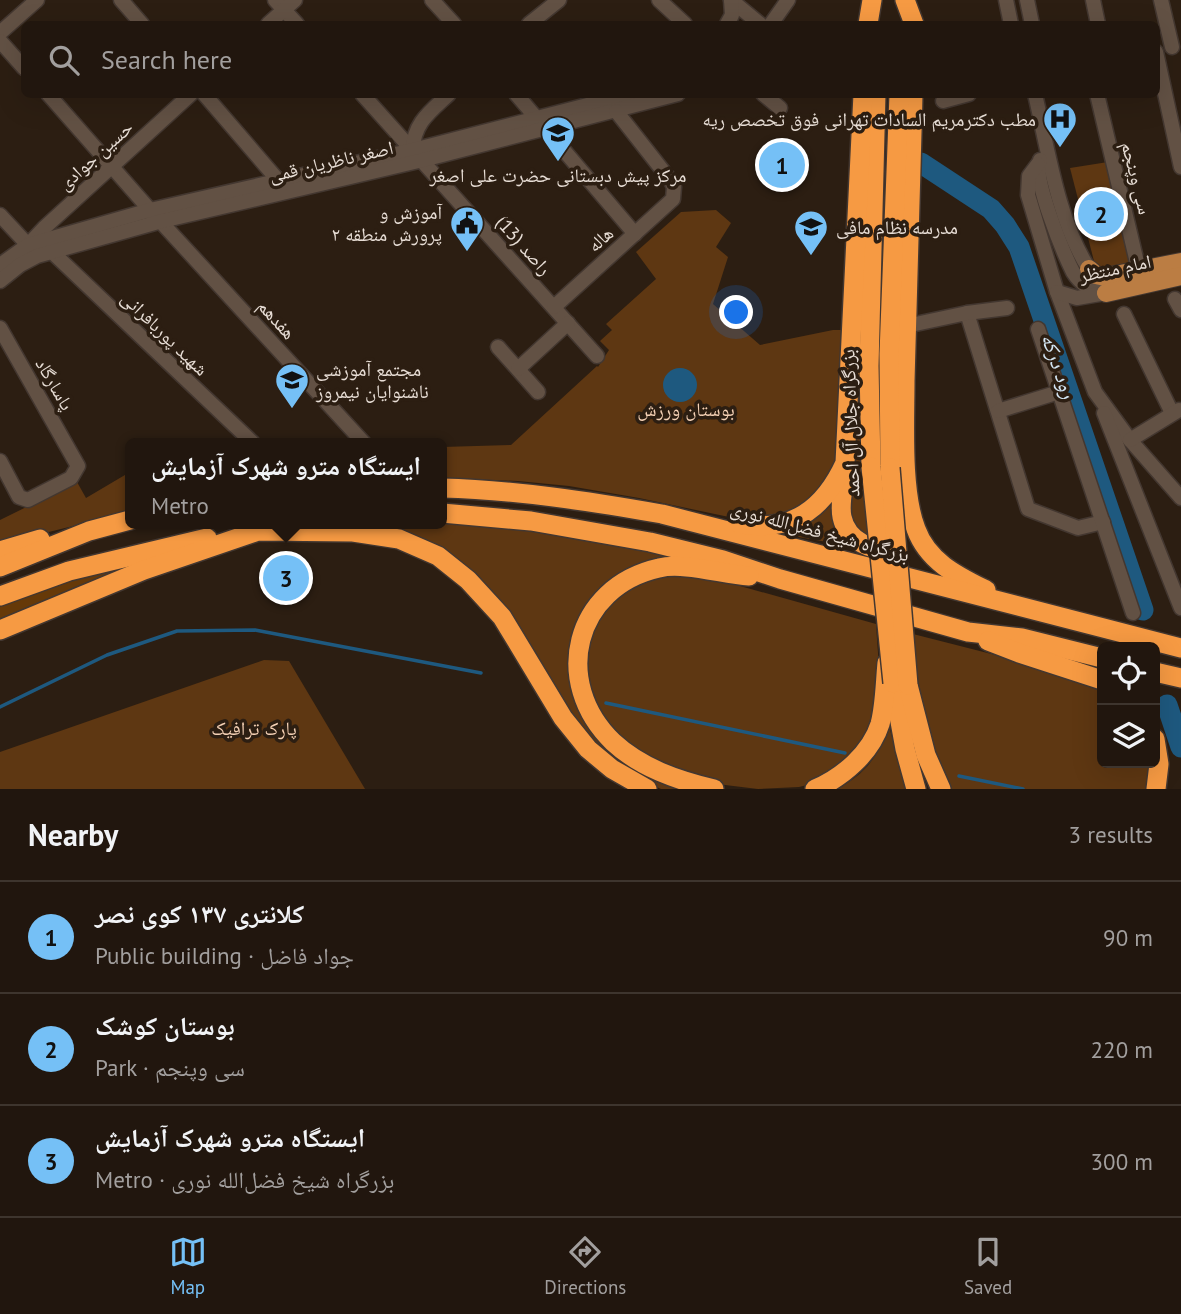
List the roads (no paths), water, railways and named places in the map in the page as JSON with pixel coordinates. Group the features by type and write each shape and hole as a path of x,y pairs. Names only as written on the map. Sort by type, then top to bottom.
{"highway":[{"path":"869,21 874,0"},
{"path":"874,0 876,21"},
{"path":"901,21 904,0"},
{"path":"904,0 913,21"},
{"path":"863,98 842,519 850,534 866,546 880,550 893,549 907,542 916,529"},
{"name":"بزرگراه جلال آل احمد","path":"876,98 869,378 881,467 905,749 916,789"},
{"name":"بزرگراه جلال آل احمد","path":"899,98 881,467 889,645 914,723 931,789"},
{"path":"913,98 905,444 916,529 929,551 943,567 1022,607"},
{"path":"662,514 753,526 779,525 817,505 831,489 845,463"},
{"name":"بزرگراه شیخ فضل‌الله نوری","path":"447,488 575,498 662,514 1181,648"},
{"path":"447,513 531,520 601,532 723,560 780,579 968,632 1019,653 1097,678"},
{"path":"0,551 125,521"},
{"path":"0,596 69,571 114,559 196,540 269,529"},
{"path":"0,567 89,531"},
{"path":"0,630 144,570 258,531 353,532 384,536 413,544 438,556 468,580 502,617 563,718 588,749 611,769 648,789"},
{"path":"714,789 662,773 633,757 602,729 584,702 579,685 577,655 580,637 601,599 617,584 634,574 680,566 721,574 780,579"},
{"path":"968,632 1022,638 1097,657"},
{"path":"814,789 849,768 866,748 879,726 889,645"},
{"path":"1160,673 1181,678"},
{"path":"901,684 941,789"},
{"path":"1156,789 1159,768"}],"main road":[{"name":"امام منتظر","path":"1089,269 1096,275 1105,277 1181,262"},
{"name":"امام منتظر","path":"1106,293 1181,276"}],"street":[{"path":"0,33 37,0"},
{"path":"121,0 139,21"},
{"path":"432,0 451,21"},
{"path":"533,21 559,0"},
{"path":"659,0 682,21"},
{"path":"729,21 732,15 731,0"},
{"path":"731,0 756,21"},
{"path":"773,21 788,0"},
{"path":"1006,0 1010,21"},
{"path":"1027,0 1031,21"},
{"path":"1093,0 1097,21"},
{"path":"1161,0 1176,45"},
{"path":"270,21 284,3 295,21"},
{"path":"0,41 21,65"},
{"path":"1160,66 1181,167"},
{"path":"52,98 150,210"},
{"name":"حسین جوادی","path":"28,245 187,98"},
{"path":"207,98 283,185"},
{"name":"راصد (13)","path":"366,98 597,356"},
{"path":"418,155 414,135 419,123 445,98"},
{"path":"519,98 635,234"},
{"name":"اصغر ناظریان قمی","path":"0,265 28,245 150,210 283,185 418,155 541,123 617,98"},
{"name":"اصغر ناظریان قمی","path":"541,123 615,111 663,98"},
{"path":"768,98 780,108"},
{"path":"943,101 954,98"},
{"path":"1036,98 1074,239 1089,269"},
{"name":"سی وپنجم","path":"1098,98 1139,271"},
{"name":"هاله","path":"554,307 673,199 674,187 671,181 615,111"},
{"path":"1048,150 1029,176 1028,195 1057,292 1181,608"},
{"path":"1038,164 1047,204 1077,280 1093,291 1106,293"},
{"name":"اصغر ناظریان قمی","path":"0,281 28,260 51,251 283,185"},
{"name":"هفدهم","path":"150,210 359,438"},
{"path":"0,215 28,245 51,251"},
{"name":"شهید پوربافرانی","path":"51,251 248,438"},
{"name":"امام منتظر","path":"1057,292 1077,298 1106,293"},
{"path":"906,326 1007,308"},
{"path":"967,313 1028,509 1078,528 1103,522"},
{"path":"1124,314 1177,411 1130,440"},
{"path":"518,369 568,323"},
{"name":"پاسارگاد","path":"0,328 76,461 77,470 71,478 28,500 19,497 0,461"},
{"path":"1038,329 1133,613"},
{"path":"498,347 538,392"},
{"path":"998,411 1059,392"},
{"path":"1095,392 1130,440 1181,498"}],"water":[{"path":"680,368 692,373 697,385 692,397 680,402 668,397 663,385 668,373"}],"waterway":[{"name":"رود درکه","path":"921,163 991,209 1019,247 1143,610"},
{"path":"0,707 107,655 177,631 255,630 481,673"},
{"path":"606,703 845,753"},
{"name":"رود درکه","path":"1167,705 1181,747"},
{"path":"959,776 1023,789"}],"place":[{"name":"مطب دكترمريم السادات تهرانی فوق تخصص ریه","path":"1060,149"},
{"name":"مرکز پیش دبستانی حضرت علی اصغر","path":"558,163"},
{"name":"کلانتری ۱۳۷ کوی نصر","path":"782,165"},
{"name":"بوستان کوشک","path":"1101,214"},
{"name":"آموزش و پرورش منطقه ۲","path":"467,253"},
{"name":"مدرسه نظام مافی","path":"811,257"},
{"name":"مجتمع آموزشی ناشنوایان نیمروز","path":"292,410"},
{"name":"ایستگاه مترو شهرک آزمایش","path":"286,578"}],"park label":[{"name":"بوستان ورزش","path":"686,409"},
{"name":"پارک ترافیک","path":"254,728"}]}
